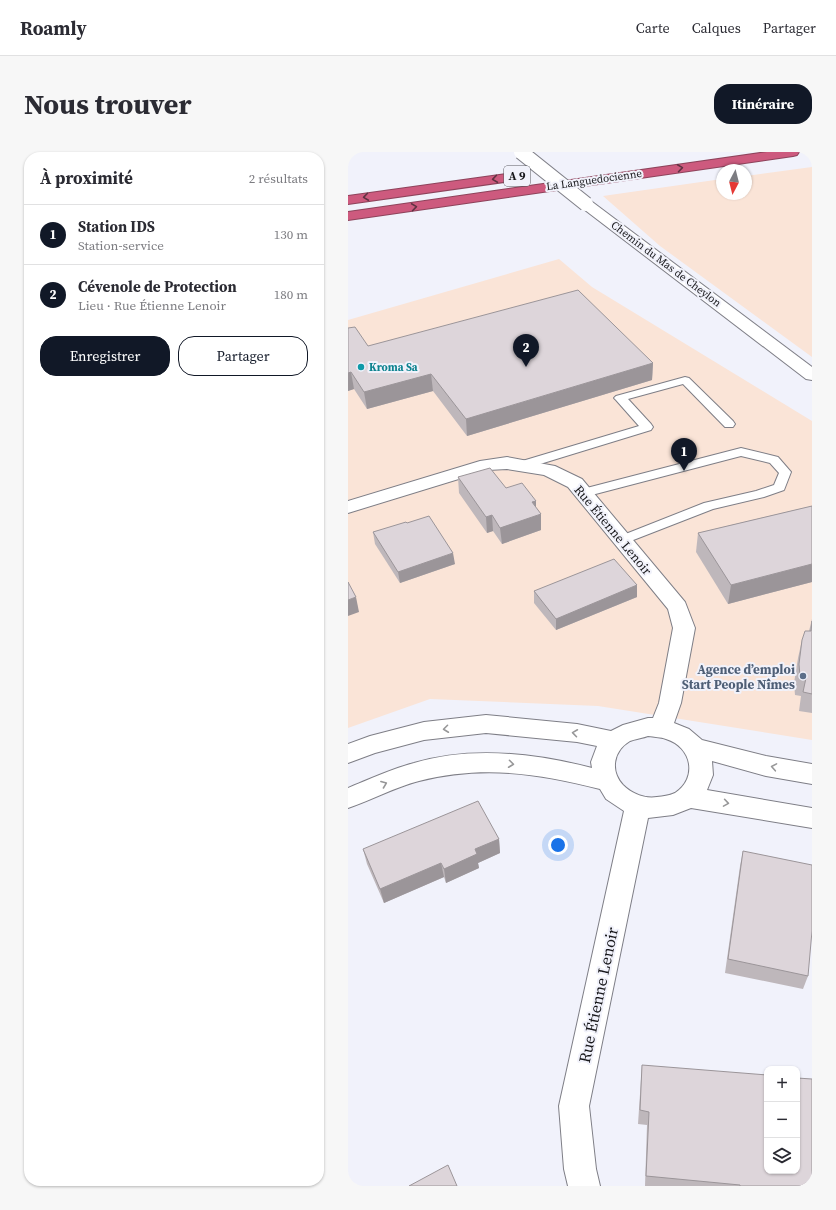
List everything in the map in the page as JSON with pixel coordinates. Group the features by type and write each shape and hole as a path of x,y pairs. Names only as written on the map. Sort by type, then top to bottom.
{"highway":[{"name":"La Languedocienne","path":"348,216 793,152"},
{"name":"La Languedocienne","path":"348,200 567,169"}],"street":[{"name":"Chemin du Mas de Cheylon","path":"521,152 586,204 812,375"},
{"name":"Rue Étienne Lenoir","path":"348,507 486,465 507,463 549,470 575,483 678,607 684,628 670,703 661,728"},
{"path":"348,754 370,745 424,731 486,724 577,733 613,740"},
{"path":"648,727 661,728 674,732 685,738 694,747 701,759 702,773 698,786 688,797 673,805 656,808 638,805 624,800 613,792 602,771 602,759 606,749 613,740 623,733 648,727"},
{"path":"694,747 766,766 812,774"},
{"path":"348,798 415,772 455,764 502,762 567,770 606,781"},
{"path":"688,797 812,818"},
{"name":"Rue Étienne Lenoir","path":"584,1186 580,1169 574,1106 638,805"}],"lane":[{"path":"523,465 647,427 620,398 684,380 729,424"},
{"path":"584,493 741,452 774,460 785,472 780,487 759,494 710,506 623,540"}],"shaded area":[{"path":"812,167 812,357 660,246 603,196 716,180 716,200 752,200 752,175"},
{"path":"559,259 592,287 812,421 812,740 598,706 430,699 348,728 348,320"}],"building":[{"path":"578,290 653,363 466,419 431,374 364,392 351,372 348,373 348,328 355,327 368,346"},
{"path":"490,468 506,488 522,483 536,501 532,502 541,514 500,528 492,515 486,517 458,477"},
{"path":"812,506 812,564 731,585 698,533"},
{"path":"429,516 453,553 398,572 373,532"},
{"path":"614,559 637,585 556,619 534,591"},
{"path":"348,582 356,597 348,600"},
{"path":"812,621 812,694 803,692 806,678 800,677 799,664 802,640 805,631 811,631"},
{"path":"478,801 499,839 475,849 477,854 444,869 441,863 380,889 363,849"},
{"path":"743,851 812,865 812,931 808,976 728,959"},
{"path":"642,1065 764,1075 764,1174 800,1174 800,1078 812,1079 812,1186 740,1186 646,1176 649,1112 640,1110"},
{"path":"448,1165 457,1186 409,1186"}],"place":[{"name":"Kroma Sa","path":"361,367"},
{"name":"Cévenole de Protection","path":"526,367"},
{"name":"Station IDS","path":"684,471"},
{"name":"Agence d’emploi Start People Nîmes","path":"803,676"}]}
